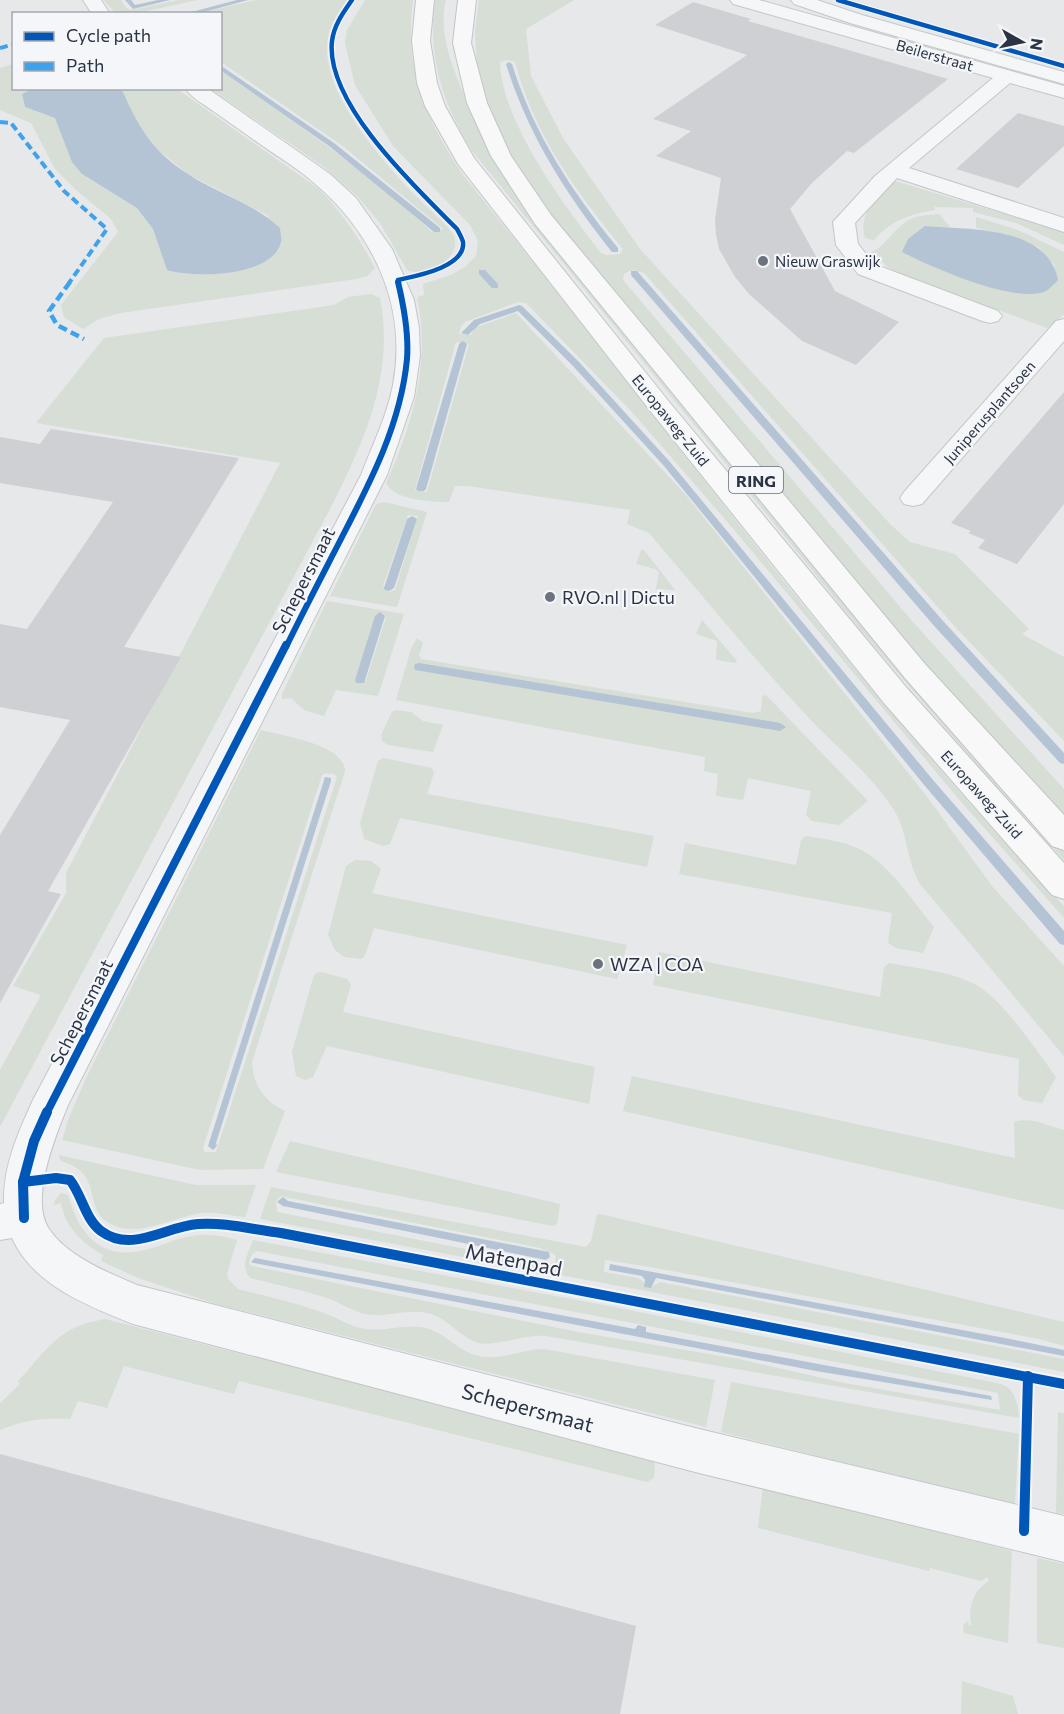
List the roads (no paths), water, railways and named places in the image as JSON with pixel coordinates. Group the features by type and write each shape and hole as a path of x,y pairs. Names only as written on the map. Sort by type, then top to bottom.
{"main road":[{"name":"Europaweg-Zuid","path":"425,0 421,40 427,83 435,105 465,160 661,408 895,695 1064,886"},
{"name":"Europaweg-Zuid","path":"467,0 462,44 477,103 501,156 543,219 908,663 1064,837"}],"street":[{"name":"Beilerstraat","path":"739,0 849,23 1064,78"},
{"name":"Beilerstraat","path":"800,0 849,23 1007,76 1064,92"},
{"path":"990,316 866,269 847,245 844,222 894,170 1007,76"},
{"name":"Schepersmaat","path":"197,90 326,181 353,207 369,228 398,280 404,304 408,331 405,385 374,475 52,1100 34,1141 12,1220 53,1260 103,1290 133,1304 699,1451 1064,1539"},
{"path":"894,170 1064,225"},
{"name":"Juniperusplantsoen","path":"913,498 1064,326"}],"water":[{"path":"31,90 120,90 141,128 165,157 200,181 259,212 280,228 281,242 275,254 263,263 231,272 195,274 167,270 153,229 137,208 82,174 72,162 55,118 25,107 22,94"},
{"path":"925,226 982,230 1022,239 1038,249 1051,262 1058,280 1048,290 1035,294 997,289 953,275 902,252 908,239"},
{"path":"325,777 331,778 331,781 216,1143 217,1146 213,1150 208,1146"},
{"path":"283,1197 288,1201 549,1252 550,1257 546,1260 283,1206 277,1202"},
{"path":"255,1258 635,1329 638,1325 646,1327 646,1332 991,1396 992,1400 816,1371 251,1262"},
{"path":"610,1264 1010,1339 1064,1350 1064,1356 656,1278 651,1288 644,1287 645,1280 642,1276 609,1270"}],"waterway":[{"path":"128,0 133,7 167,0"},
{"path":"195,12 245,0"},
{"path":"509,64 527,115 552,163 615,250"},
{"path":"222,68 331,145 437,230"},
{"path":"482,272 495,286"},
{"path":"634,273 940,625 1064,760"},
{"path":"465,333 477,322 519,308 576,364 667,464 929,783 1064,940"},
{"path":"421,489 463,344"},
{"path":"389,588 412,519"},
{"path":"360,680 380,616"},
{"path":"419,667 780,727"}],"place":[{"name":"Nieuw Graswijk","path":"763,261"},
{"name":"RVO.nl | Dictu","path":"550,597"},
{"name":"WZA | COA","path":"598,964"}]}
